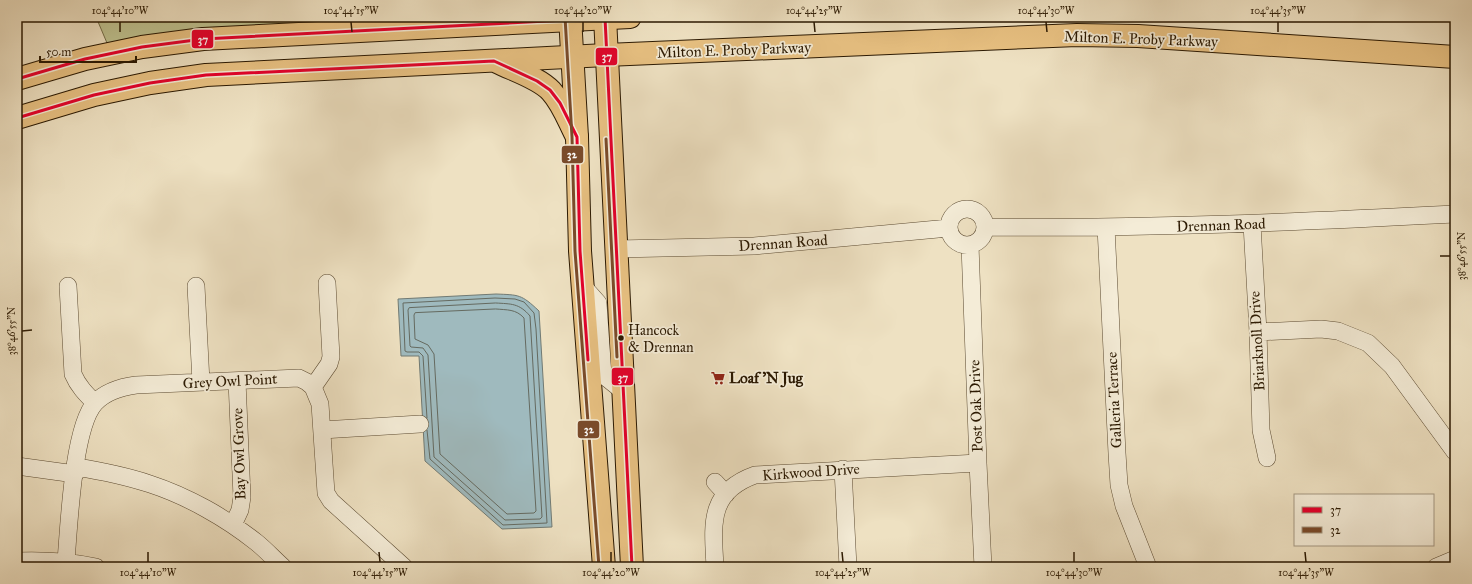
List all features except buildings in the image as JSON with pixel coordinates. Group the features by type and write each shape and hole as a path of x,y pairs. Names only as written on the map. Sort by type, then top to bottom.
{"main road":[{"path":"17,79 85,59 142,47 203,39 630,17"},
{"path":"605,18 632,567"},
{"path":"570,19 577,137 582,285 604,567"},
{"name":"Milton E. Proby Parkway","path":"17,118 94,95 150,83 206,75 606,55 1077,35 1138,36 1455,57"},
{"path":"494,61 537,81 550,90 560,103 577,137"}],"street":[{"path":"967,208 978,212 985,221 986,227 980,241 970,245 958,243 954,239 949,228 949,222 956,212 967,208"},
{"name":"Drennan Road","path":"986,227 1106,227 1252,224 1455,214"},
{"name":"Briarknoll Drive","path":"1252,224 1258,332 1261,430 1267,458"},
{"name":"Galleria Terrace","path":"1106,227 1117,453 1120,485 1124,506 1148,567"},
{"name":"Drennan Road","path":"617,249 754,246 949,228"},
{"name":"Post Oak Drive","path":"970,245 983,567"},
{"path":"327,283 331,357 329,364 313,387 320,404 326,493 331,501 404,567"},
{"path":"582,285 598,303 603,375 624,392"},
{"path":"68,286 73,374 82,391 95,403"},
{"path":"196,286 201,382"},
{"path":"1258,332 1321,329 1338,331 1368,343 1392,366 1455,452"},
{"name":"Grey Owl Point","path":"66,561 75,471 84,423 95,403 111,391 122,387 299,378 313,387"},
{"name":"Bay Owl Grove","path":"233,525 240,510 242,497 237,381"},
{"path":"322,430 420,424"},
{"name":"Kirkwood Drive","path":"715,567 713,527 720,488 733,487 743,479 755,475 843,469 978,463"},
{"path":"17,466 128,477 157,486 184,497 233,525 257,543 283,567"},
{"path":"843,469 848,567"},
{"path":"1436,567 1455,559"},
{"path":"17,561 66,561 96,567"}],"green space":[{"path":"96,17 467,17 141,39 107,43"}],"water":[{"path":"496,294 519,296 528,301 539,311 552,527 502,529 425,461 419,356 401,356 398,299"}],"transit line":[{"name":"32","path":"565,17 572,137 575,251 599,567"},
{"name":"37","path":"17,79 85,59 142,47 203,39 605,18 632,567"},
{"name":"37","path":"17,118 94,95 150,83 206,75 494,61 537,81 550,90 560,103 577,137 580,251 588,360"},
{"name":"32","path":"606,139 617,357"}],"place":[{"name":"Hancock & Drennan","path":"621,338"},
{"name":"Loaf 'N Jug","path":"718,378"}]}
